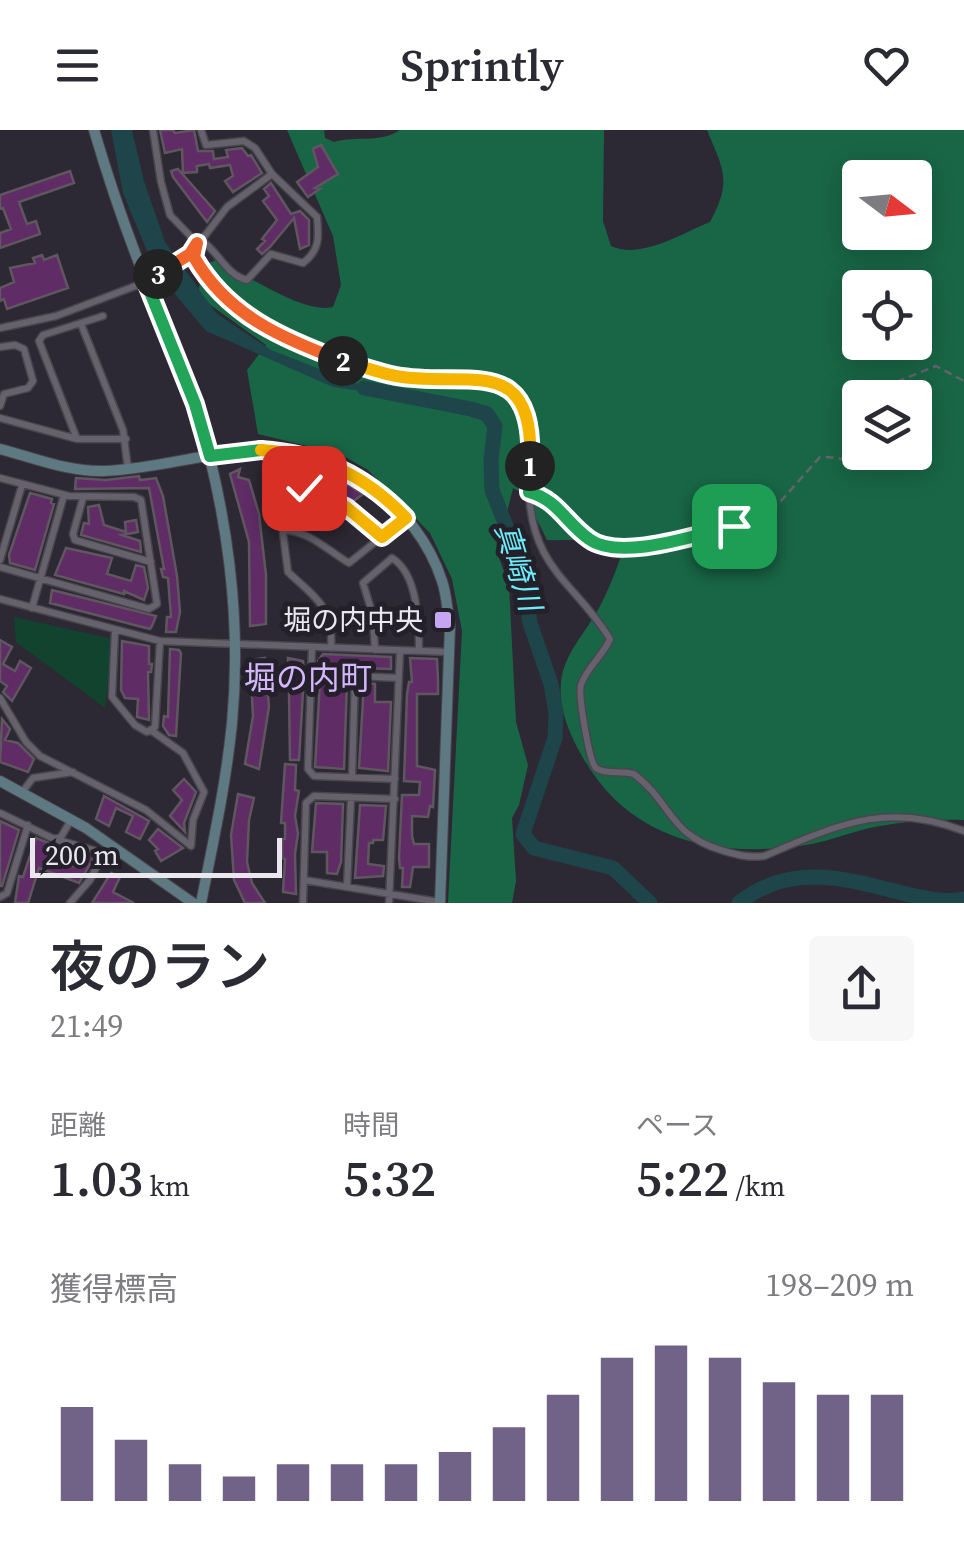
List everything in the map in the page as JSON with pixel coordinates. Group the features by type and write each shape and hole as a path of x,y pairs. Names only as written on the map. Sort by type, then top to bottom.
{"street":[{"path":"0,780 72,820 106,848 197,903 224,792 232,719 230,572 210,456 195,404 116,206 94,130"},
{"path":"153,130 160,182 170,215 224,261 229,273 247,280 270,254 303,263 319,240 317,217 272,174 255,148 244,141 206,145 201,130"},
{"path":"0,328 56,316 146,282 190,254 227,207 272,174"},
{"path":"77,438 39,341 42,335 102,316"},
{"path":"81,324 126,439 128,469"},
{"path":"0,347 15,345 24,349 33,381 28,388 4,394 0,406"},
{"path":"0,418 77,438 126,439"},
{"path":"0,449 66,468 128,469 258,450 322,459 384,495 406,518 442,580 450,626 440,902 390,898 304,880"},
{"path":"0,478 22,484 64,496 140,500 157,604 149,609 40,580 0,563 22,484"},
{"path":"331,648 330,624 323,608 289,574 276,489 282,484 334,500 382,537"},
{"path":"529,492 530,513 552,570 610,639 584,678 579,696 593,766 600,771 623,770 634,774 687,836 700,844 750,858 840,825 904,816 922,817 964,831"},
{"path":"32,608 64,496"},
{"path":"83,498 73,534 75,540 151,562"},
{"path":"284,530 318,541 349,563 406,518"},
{"path":"375,650 373,616 362,583 392,558 402,568 414,598 419,652"},
{"path":"0,599 160,641 450,652"},
{"path":"0,698 26,742 40,756 160,819 191,846 193,820 204,790 176,746 152,731 138,728 112,697 116,631"},
{"path":"152,731 160,641"},
{"path":"312,648 308,769 314,776 396,778"},
{"path":"390,898 400,651"},
{"path":"311,674 400,678"},
{"path":"352,778 355,676"},
{"path":"22,791 37,777 74,772"},
{"path":"303,903 306,803 314,796 395,799"},
{"path":"348,887 351,798"},
{"path":"0,812 57,839 106,848"},
{"path":"57,839 72,820"},
{"path":"0,898 8,893 28,826"},
{"path":"70,903 90,880 106,848"}],"path":[{"path":"199,242 194,257 221,296 240,313 299,343 342,361 396,376 477,378 505,387 524,414 532,444 529,492 557,505 593,543 630,548 762,517 772,511 820,457 842,459"},
{"path":"901,380 936,366 964,381"}],"green space":[{"path":"287,130 324,130 325,138 334,142 384,137 400,130 604,130 603,221 611,246 635,250 710,222 721,196 723,176 707,130 964,130 964,820 901,823 806,845 744,849 684,840 632,814 610,794 584,759 568,728 561,694 566,663 599,608 620,559 597,543 547,540 524,494 513,488 497,552 509,586 516,722 528,765 512,818 516,881 512,903 448,903 462,631 452,579 430,533 368,470 340,454 258,434 247,370 266,345 198,296 202,265 217,260 306,305 333,307 341,285 333,236"},
{"path":"14,617 113,639 105,708 16,642"}],"shaded area":[{"path":"111,130 132,130 165,242 216,313 271,350 384,394 333,387 206,331 155,270 123,193"}],"building":[{"path":"160,130 194,130 198,151 213,151 214,159 228,157 226,150 242,148 262,173 233,192 225,181 233,176 230,165 197,166 197,172 183,173 182,149 165,153"},
{"path":"321,145 338,174 308,197 297,182 318,167 313,149"},
{"path":"178,169 215,211 207,222 173,177 171,171"},
{"path":"70,171 74,183 19,202 27,224 36,221 40,234 0,248 0,233 11,229 3,208 0,209 0,195"},
{"path":"271,183 291,214 300,211 309,220 309,245 300,249 294,218 262,254 257,249 277,220 263,201 269,196 264,189"},
{"path":"42,255 44,260 57,255 68,288 7,309 4,299 0,301 0,288 14,282 10,268 35,263 33,258"},
{"path":"278,463 333,476 363,494 352,502 315,481 278,475"},
{"path":"240,469 238,477 249,480 259,514 266,575 266,624 250,626 249,542 230,474"},
{"path":"139,476 140,480 156,478 163,496 177,576 180,612 176,632 166,632 167,617 171,617 168,578 163,577 161,569 149,488 75,489 76,478"},
{"path":"30,493 52,499 54,504 35,570 10,563 9,555"},
{"path":"99,505 104,525 126,532 125,522 136,520 138,532 122,535 140,541 141,552 81,535 84,523 89,524 88,507"},
{"path":"66,548 112,558 107,574 131,581 136,565 144,567 148,588 144,600 124,591 55,575"},
{"path":"52,590 156,616 150,629 50,603"},
{"path":"0,640 12,647 3,664 15,671 20,661 31,668 12,701 3,692 7,686 0,681"},
{"path":"122,641 149,646 149,720 137,717 138,699 125,698 121,690"},
{"path":"170,649 181,653 176,736 169,735 163,726 164,716 168,717"},
{"path":"323,654 391,657 391,669 323,667 318,661"},
{"path":"265,658 269,707 259,769 245,764 253,716 250,660"},
{"path":"288,658 303,661 299,760 290,760 289,693 294,691 295,670 288,669"},
{"path":"410,658 437,659 438,694 417,694 417,766 435,770 433,807 430,806 428,817 412,816 412,836 414,844 429,844 429,867 413,867 410,887 402,887 402,795 419,795 420,782 404,781 407,694 412,682"},
{"path":"320,681 347,682 344,769 315,767"},
{"path":"364,683 375,684 375,702 391,702 388,771 359,768"},
{"path":"2,719 10,729 5,740 18,743 34,759 28,772 0,762"},
{"path":"285,764 296,765 295,790 299,791 295,816 296,894 283,892 285,823 281,823"},
{"path":"184,779 196,792 184,823 185,832 170,816 182,800 173,790"},
{"path":"238,794 254,798 247,862 252,883 265,903 245,903 234,880 231,835"},
{"path":"104,796 149,821 140,839 126,832 133,816 116,808 109,826 96,819"},
{"path":"316,803 343,804 337,874 327,873 327,852 312,852"},
{"path":"360,805 386,806 383,840 369,843 368,864 384,866 383,876 355,878"},
{"path":"0,821 19,830 2,886 0,886"},
{"path":"158,829 183,848 161,861 155,851 158,849 149,840"},
{"path":"36,838 61,848 67,854 64,864 77,867 81,854 94,857 79,883 39,868 28,903 15,903 19,876 23,877"},
{"path":"111,873 120,877 113,892 134,903 92,903"}],"waterway":[{"name":"真崎川","path":"364,388 471,409 487,414 495,426 492,490 521,564 530,623 551,684 556,713 555,738 523,834 534,848 613,868 650,903"},
{"name":"真崎川","path":"739,903 778,882 818,877 933,899 964,899"}],"place":[{"name":"堀の内中央","path":"443,620"}],"district":[{"name":"堀の内町","path":"308,678"}],"route":[{"path":"304,488 346,507 382,537 406,518 384,495 322,459 258,450 210,456 195,404 146,282 190,254 197,243 194,257 221,296 240,313 299,343 342,361 396,376 477,378 505,387 524,414 532,444 529,492 557,505 593,543 630,548 734,526"}]}
